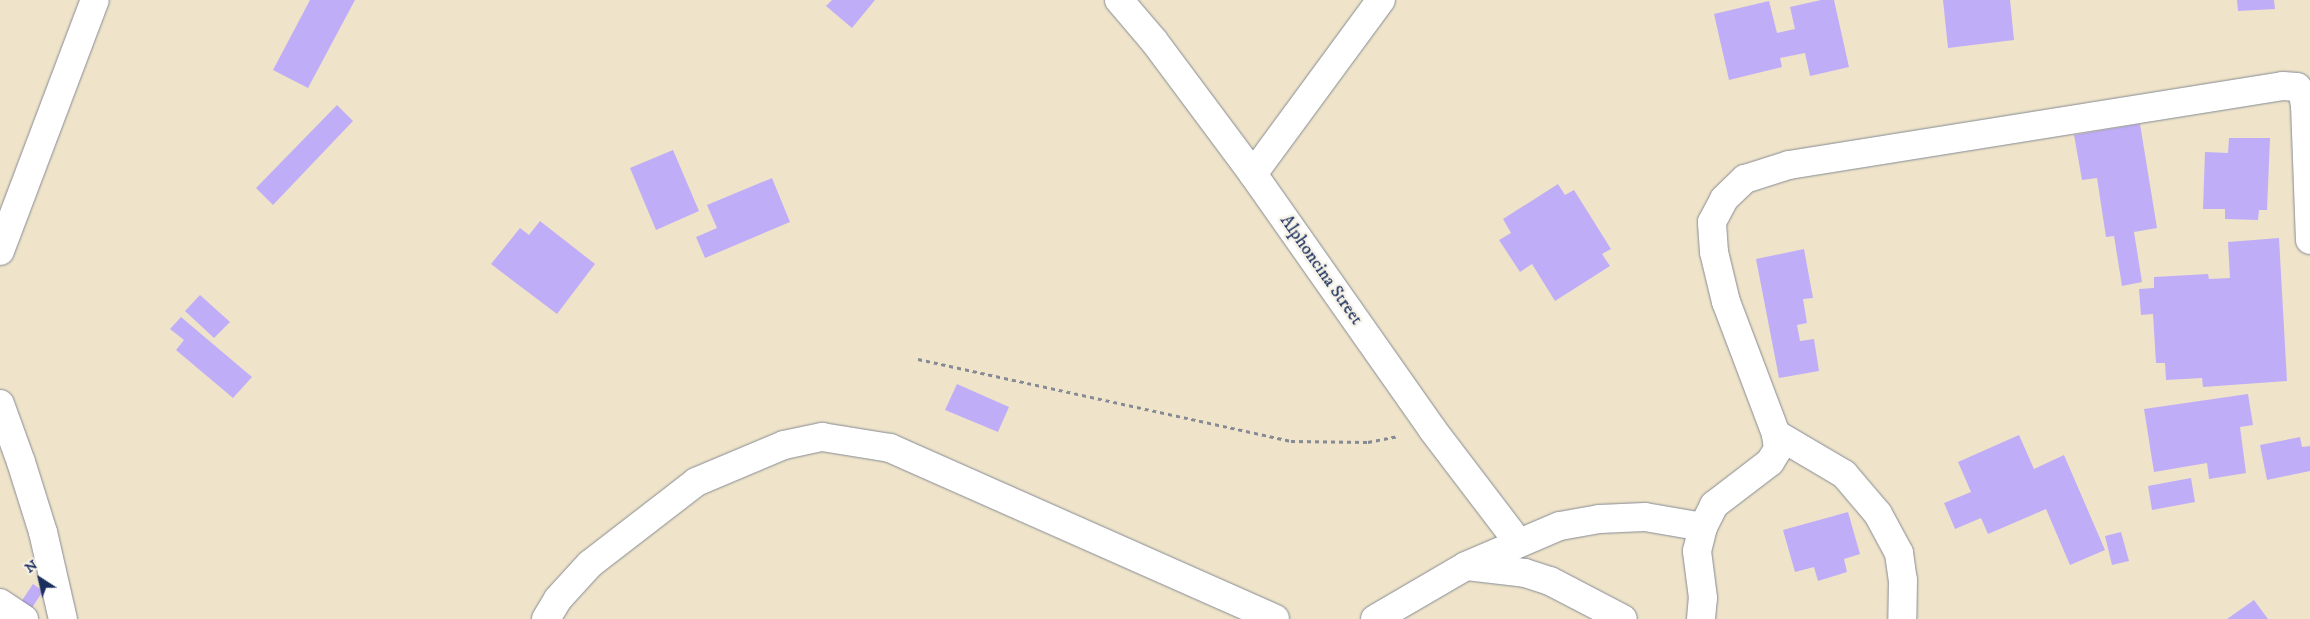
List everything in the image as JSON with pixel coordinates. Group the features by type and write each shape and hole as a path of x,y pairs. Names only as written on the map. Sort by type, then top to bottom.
{"street":[{"path":"0,251 95,0"},
{"name":"Alphoncina Street","path":"1119,0 1154,40 1253,174 1432,429 1519,543"},
{"path":"1361,27 1363,0"},
{"path":"1253,174 1381,0"},
{"path":"1701,619 1703,598 1702,576 1697,551 1703,527 1714,505 1770,462 1778,449 1776,434 1726,302 1714,252 1712,222 1724,199 1745,179 1789,165 2283,86 2296,87 2303,95 2305,105 2310,240"},
{"path":"0,404 21,462 42,532 63,619"},
{"path":"1776,434 1844,474 1878,514 1899,553 1903,580 1902,619"},
{"path":"546,619 558,600 590,564 696,482 784,444 822,437 890,448 1275,619"},
{"path":"1375,619 1466,566 1560,526 1599,519 1646,517 1703,527"},
{"path":"1466,566 1525,573 1550,581 1623,619"},
{"path":"0,603 24,619"}],"path":[{"path":"918,359 1291,441 1368,442 1432,429"}],"building":[{"path":"310,0 355,0 308,88 273,70"},
{"path":"832,0 875,0 852,28 826,6"},
{"path":"1821,0 1834,0 1849,67 1810,76 1805,53 1780,58 1782,67 1729,80 1714,14 1769,1 1777,33 1795,29 1790,7"},
{"path":"1943,0 2010,0 2014,40 1948,48"},
{"path":"2237,0 2274,0 2275,9 2238,11"},
{"path":"337,105 353,121 273,205 256,188"},
{"path":"2140,124 2157,228 2134,232 2142,282 2122,286 2114,236 2106,237 2097,178 2082,180 2074,135"},
{"path":"2229,138 2270,138 2267,210 2259,210 2258,220 2225,219 2225,209 2203,209 2205,152 2228,153"},
{"path":"673,150 699,211 656,230 630,168"},
{"path":"772,178 790,222 705,258 696,237 717,228 707,205"},
{"path":"1558,184 1565,195 1574,190 1611,249 1602,254 1610,266 1555,301 1532,264 1520,272 1499,240 1511,233 1503,219"},
{"path":"540,221 595,264 557,314 491,264 520,228 529,235"},
{"path":"2279,238 2287,381 2203,387 2202,378 2166,380 2165,363 2156,363 2153,314 2141,315 2139,289 2154,288 2154,277 2208,274 2209,279 2230,278 2228,242"},
{"path":"1804,249 1813,298 1803,299 1807,323 1797,325 1800,341 1814,339 1819,371 1779,378 1756,259"},
{"path":"200,295 230,322 214,338 185,311"},
{"path":"181,317 252,377 233,398 176,350 184,340 170,329"},
{"path":"957,384 1009,407 998,432 945,410"},
{"path":"2248,394 2253,425 2240,427 2246,473 2209,479 2207,463 2154,472 2144,409"},
{"path":"2019,435 2034,469 2064,455 2105,550 2070,565 2046,509 1988,534 1981,518 1955,529 1944,503 1971,492 1958,462"},
{"path":"2300,437 2302,447 2310,446 2310,471 2267,480 2260,445"},
{"path":"2191,478 2195,502 2152,510 2148,486"},
{"path":"1848,512 1860,554 1844,559 1847,572 1818,581 1814,567 1795,572 1783,530"},
{"path":"2121,532 2129,561 2112,565 2105,536"},
{"path":"33,584 43,591 26,617 15,611"},
{"path":"2254,600 2268,619 2227,619"}]}
